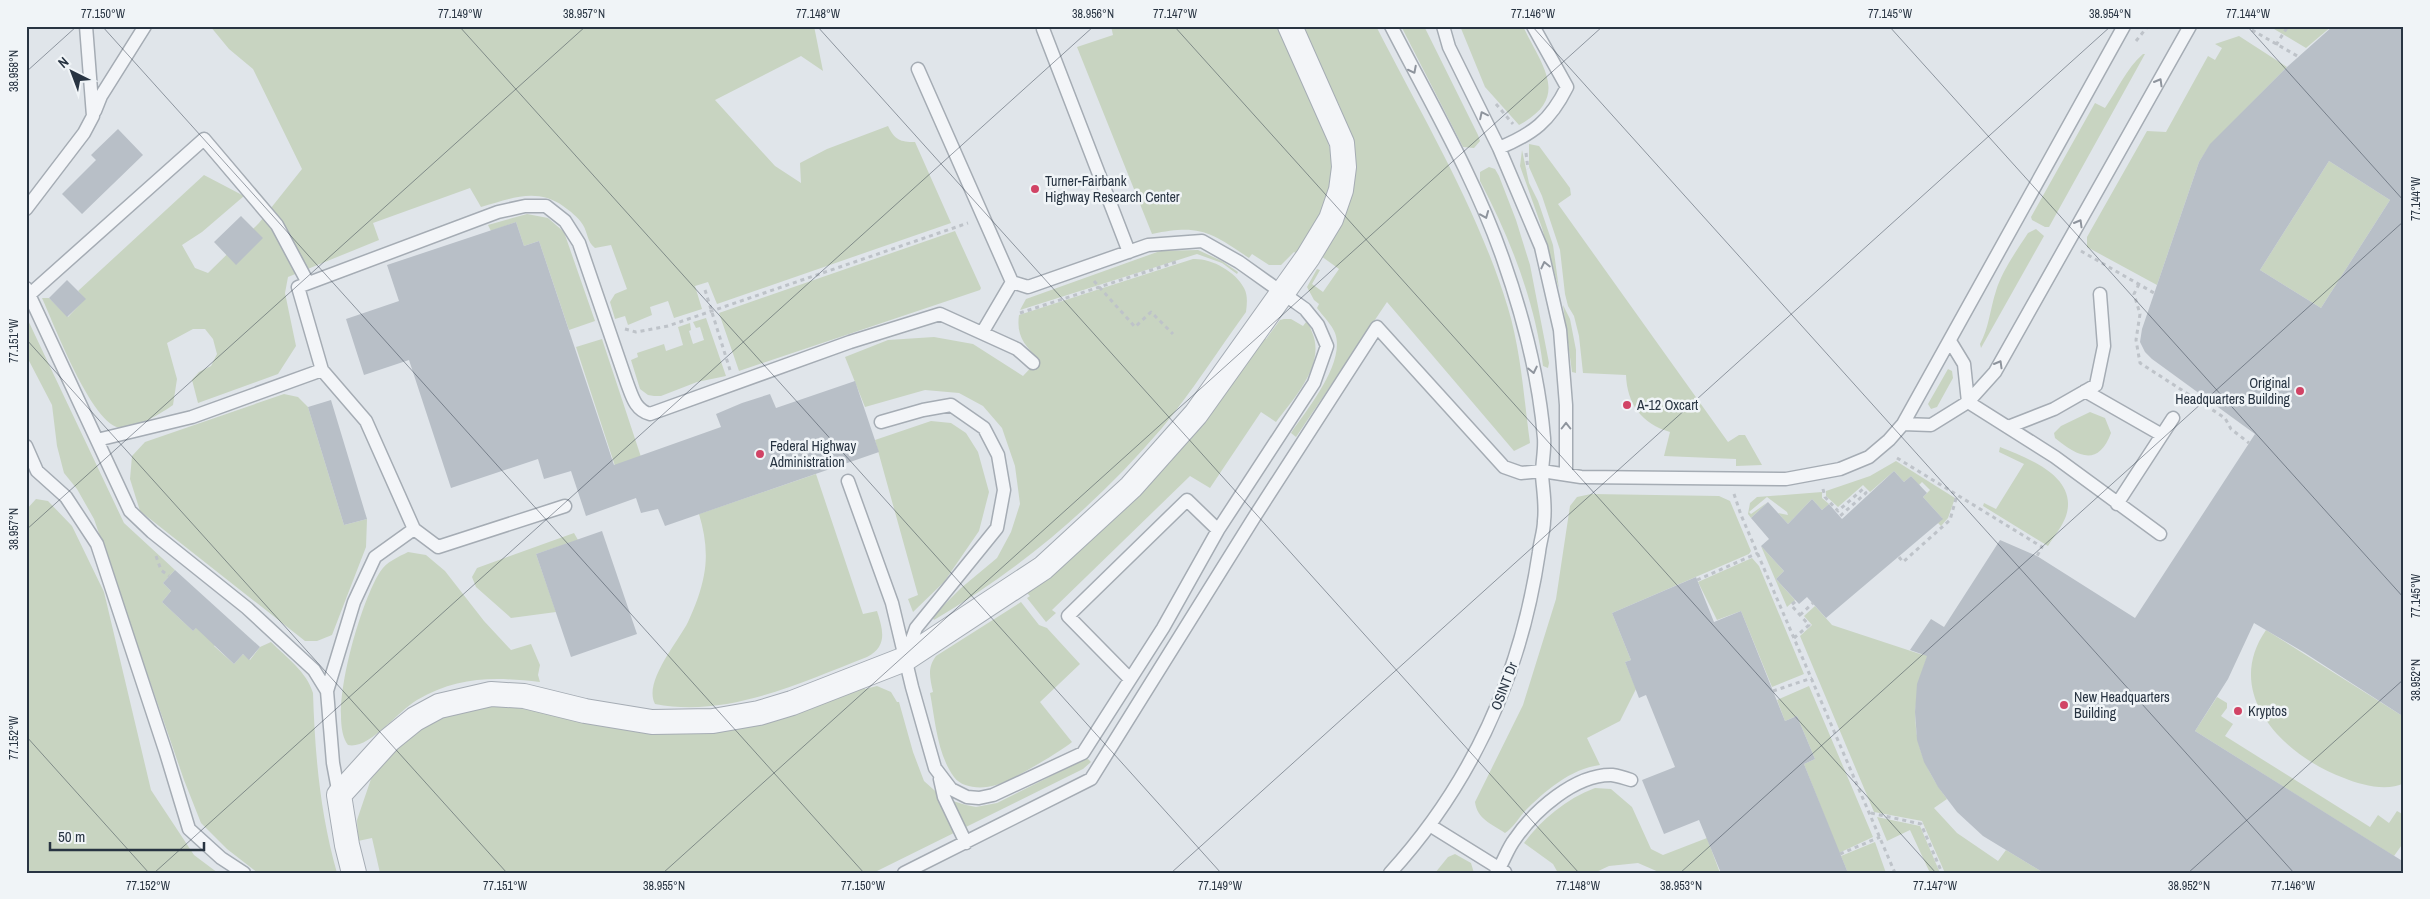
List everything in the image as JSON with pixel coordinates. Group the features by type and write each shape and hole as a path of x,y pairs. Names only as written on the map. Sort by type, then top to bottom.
{"street":[{"path":"354,873 346,845 339,795 389,740 415,719 439,706 461,699 492,694 524,696 620,718 668,723 713,721 759,712 792,703 905,659 1043,568 1131,487 1196,414 1308,257 1331,219 1341,190 1344,167 1342,143 1290,26"}],"lane":[{"path":"86,26 93,116"},
{"path":"26,210 84,133 102,96 145,26"},
{"name":"OSINT Dr","path":"1390,873 1431,826 1473,754 1502,698 1522,636 1544,520 1542,471 1544,439 1535,377 1522,318 1503,258 1480,202 1391,26"},
{"path":"1438,26 1499,148 1541,248 1560,330 1566,405 1566,474"},
{"path":"1443,26 1449,47"},
{"path":"1499,148 1522,139 1539,128 1558,104 1567,87 1533,26"},
{"path":"904,873 966,844 1091,779 1255,516 1377,327 1504,467 1521,473 1542,471 1581,477 1786,478 1811,476 1840,469 1869,457 1889,440 1903,424 2124,26"},
{"path":"1903,424 1931,425 1968,402 1995,372 2190,26"},
{"path":"1043,29 1129,252"},
{"path":"848,481 892,603 930,758 940,776 951,789 967,797 979,798 993,795 1083,753 1162,628 1218,530 1314,383 1327,346 1318,325 1305,309 1239,262 1202,241 1148,245 1028,287 1012,282 918,69"},
{"path":"308,283 277,225 204,139 28,291 130,510 152,532 247,608 303,658 314,670 326,692"},
{"path":"565,506 438,546 414,528 366,421 322,370 298,287 498,212 525,206 546,206 565,221 579,243 627,383 635,404 642,412 650,414 850,342 940,314 1017,349 1033,363"},
{"path":"982,333 1012,282"},
{"path":"2008,427 2054,409 2096,385 2104,346 2100,294"},
{"path":"1950,340 1964,364 1968,402"},
{"path":"97,440 192,417 322,370"},
{"path":"2085,391 2162,435"},
{"path":"1968,402 2055,457 2160,534"},
{"path":"881,422 923,410 951,405 984,428 998,455 1004,490 997,528 916,628 905,659"},
{"path":"2118,504 2173,418"},
{"path":"26,446 37,471 66,497 97,544 189,829 221,858 244,873"},
{"path":"1130,679 1068,616 1187,500 1218,530"},
{"path":"339,795 333,763 326,692 354,602 374,557 414,528"},
{"path":"1431,826 1501,871 1515,839 1535,815 1569,788 1577,783 1611,775 1630,780"},
{"path":"940,776 944,797 966,844"}],"path":[{"path":"2245,26 2299,57"},
{"path":"2276,45 2288,26"},
{"path":"621,327 636,332 668,326 983,218"},
{"path":"2079,249 2154,293"},
{"path":"1020,313 1182,260"},
{"path":"1083,268 1135,327 1151,312 1173,334"},
{"path":"2139,284 2134,294 2140,314 2136,340 2140,363 2225,418 2231,429 2249,443"},
{"path":"705,290 735,384"},
{"path":"1897,458 2042,547 2037,556"},
{"path":"1823,488 1825,498 1838,511 1863,489 1866,493 1840,516"},
{"path":"1733,491 1895,873"},
{"path":"1899,557 1904,562 1950,520 1958,495"},
{"path":"1697,580 1758,553"},
{"path":"1794,638 1809,625 1792,605 1796,601"},
{"path":"1800,615 1813,604"},
{"path":"1773,691 1812,678"},
{"path":"1870,813 1921,824 1942,873"},
{"path":"1840,854 1880,837"}],"green space":[{"path":"210,26 814,26 823,71 801,56 715,100 775,166 801,183 800,163 827,149 888,126 898,139 915,142 951,223 717,304 708,282 695,286 702,309 674,318 668,301 650,307 652,315 628,325 625,316 615,319 610,302 615,294 627,289 611,245 595,248 590,243 585,228 579,219 553,200 543,197 523,196 481,207 470,188 373,223 379,240 288,277 285,293 296,346 278,374 198,403 192,380 199,372 211,366 217,354 213,339 205,329 193,329 167,343 177,379 173,405 141,423 121,428 110,423 98,411 86,393 42,298 49,298 68,317 85,299 78,291 204,175 244,196 202,232 182,245 195,268 208,273 259,223 302,169 253,69 229,49"},
{"path":"1111,26 1277,26 1321,121 1328,141 1334,175 1325,206 1297,254 1294,252 1281,265 1269,265 1252,254 1249,258 1214,236 1204,232 1182,230 1152,234 1077,47 1113,35"},
{"path":"1301,26 1376,26 1448,164 1496,271 1516,341 1530,443 1514,451 1387,302 1296,437 1291,433 1315,399 1335,358 1337,345 1335,333 1317,308 1319,304 1314,300 1307,287 1317,269 1320,270 1312,284 1323,292 1339,269 1321,256 1348,136 1340,107"},
{"path":"1401,26 1424,26 1478,135 1480,141 1474,148 1463,147"},
{"path":"1460,26 1523,26 1544,67 1548,80 1548,92 1545,103 1535,114 1519,125 1485,87"},
{"path":"2269,26 2332,26 2306,48"},
{"path":"2239,36 2287,67 2210,145 2199,162 2157,285 2087,247 2087,237 2147,131 2166,132 2208,56 2215,60 2222,48 2215,44"},
{"path":"2145,54 2049,227 2045,227 2032,220 2031,217 2095,103 2105,108 2127,73"},
{"path":"1529,144 1539,146 1570,188 1571,195 1558,204 1728,442 1739,435 1745,435 1762,465 1736,466 1736,459 1664,456 1670,432 1651,424 1638,411 1629,395 1626,375 1583,373 1579,336 1574,316 1568,306 1565,294 1560,250 1542,196 1529,167"},
{"path":"1522,150 1529,183 1538,201 1553,245 1559,289 1542,228 1520,166"},
{"path":"2329,161 2390,200 2321,308 2260,270"},
{"path":"1489,167 1495,169 1499,176 1516,220 1530,265 1549,363 1548,368 1543,366 1534,318 1520,270 1480,181 1480,172"},
{"path":"527,214 548,218 564,232 595,321 569,330 539,241 524,246 516,222 491,231 488,225"},
{"path":"2036,229 2044,236 1981,348 1980,344 2002,276 2028,233"},
{"path":"955,231 981,288 980,290 739,371 719,313"},
{"path":"1198,250 1222,261 1238,272 1237,274 1222,263 1197,254 1020,310 1026,299 1160,251"},
{"path":"1193,259 1215,263 1229,271 1244,288 1247,300 1246,312 1194,386 1162,428 1137,456 1084,509 1027,557 934,620 932,617 961,588 997,558 1011,532 1020,504 1015,466 1002,428 983,406 959,393 925,390 865,407 845,357 888,340 934,337 973,344 1023,376 1039,359 1020,335 1019,315"},
{"path":"1563,305 1570,319 1576,350 1576,373 1572,372"},
{"path":"26,316 124,523 175,570 163,583 171,591 162,602 193,631 204,619 223,636 214,646 234,664 243,654 250,660 260,647 271,642 295,665 310,685 313,693 315,739 322,806 337,873 258,873 227,849 201,823 184,780 94,519 77,489 64,473 57,446 52,405 26,355"},
{"path":"706,318 726,376 697,382 661,396 648,395 640,389 631,360 638,357 637,353 664,344 666,351 683,345 678,327 690,323 691,330 689,331 693,344 704,340 700,327 696,328 693,322"},
{"path":"1291,319 1303,326 1306,322 1310,326 1315,344 1312,368 1292,402 1276,422 1261,412 1210,488 1190,476 1052,610 1056,613 1046,622 1027,598 1030,596 1027,593 1091,540 1262,336 1266,339 1280,320"},
{"path":"602,339 643,463 617,472 576,347"},
{"path":"1948,369 1952,371 1953,378 1937,407 1931,409 1928,404"},
{"path":"284,394 298,397 308,407 344,525 367,519 366,547 332,635 317,641 305,641 140,511 130,479 132,456 145,442"},
{"path":"2090,412 2105,418 2111,433 2100,451 2093,455 2079,454 2055,438 2054,433 2061,426"},
{"path":"931,421 951,423 966,433 978,452 989,492 979,531 944,582 913,612 908,599 918,595 875,440"},
{"path":"2000,447 2036,463 2058,479 2065,490 2068,502 2066,516 2048,546 1983,506 1984,503 1996,509 2024,464 1999,452"},
{"path":"1896,461 1955,498 1948,518 1941,526 1938,523 1942,518 1923,497 1930,490 1922,482 1919,485 1911,476 1904,482 1894,471 1870,492 1863,485 1838,507 1826,496 1826,491 1870,476"},
{"path":"816,474 863,614 877,611 882,631 881,643 878,648 867,657 763,696 710,706 682,707 655,704 653,695 654,685 658,674 663,662 688,622 703,581 706,552 699,514"},
{"path":"1822,492 1822,498 1829,504 1822,510 1812,499 1788,524 1778,513 1788,515 1787,512 1767,497 1749,512 1751,514 1768,502 1751,518 1748,514 1750,503 1757,497"},
{"path":"1591,494 1719,496 1730,501 1751,551 1749,554 1612,613 1631,660 1625,662 1636,689 1620,721 1587,738 1600,765 1578,771 1549,789 1505,833 1482,817 1476,808 1475,802 1523,705 1556,599 1570,506 1577,497"},
{"path":"36,499 48,501 72,526 104,592 151,790 194,855 218,873 26,873 26,510"},
{"path":"574,533 578,540 536,554 556,612 511,618 476,587 472,577 477,568"},
{"path":"1761,546 1784,571 1776,579 1795,600 1787,607"},
{"path":"408,552 426,555 445,571 484,621 511,650 531,644 540,665 538,675 540,682 492,679 462,682 447,686 409,705 365,742 348,745 342,731 341,710 343,686 356,632 372,587 380,572 396,558"},
{"path":"1752,558 1759,566 1804,674 1772,687 1741,611 1717,620 1698,582"},
{"path":"1021,602 1039,625 1047,628 1080,664 1040,702 1072,742 1013,778 985,787 968,786 954,777 948,768 940,747 930,693 933,692 930,678 931,665 936,656"},
{"path":"1815,606 1832,625 1923,655 1928,654 1917,693 1915,712 1919,746 1926,764 1947,799 1934,808 1957,833 1998,861 2006,850 2044,873 1945,873 1922,821 1874,812 1800,636 1812,625 1804,616"},
{"path":"2266,630 2404,717 2404,783 2397,786 2382,787 2351,781 2322,768 2301,755 2282,739 2266,721 2256,700 2251,678 2254,654"},
{"path":"863,686 865,689 877,686 891,692 897,702 899,702 913,752 924,781 943,798 976,807 997,803 1087,758 1091,762 1083,769 873,873 380,873 372,838 358,841 357,820 371,779 397,748 410,736 440,717 493,704 566,716 614,728"},
{"path":"1809,686 1873,837 1839,853 1804,764 1815,759 1797,716 1785,721 1777,700"},
{"path":"2217,697 2227,703 2227,708 2221,716 2233,724 2225,736 2370,827 2378,815 2389,823 2397,811 2404,815 2404,842 2394,856 2195,731"},
{"path":"1595,788 1611,789 1632,807 1651,849 1663,855 1707,838 1720,873 1661,873 1638,863 1609,866 1594,873 1558,873 1553,864 1524,843 1555,811 1574,798"},
{"path":"1877,817 1920,826 1940,873 1930,873 1910,830 1887,841"},
{"path":"1875,842 1886,873 1848,873 1841,856"},
{"path":"1455,854 1471,863 1474,873 1435,873 1448,857"}],"building":[{"path":"2333,26 2404,26 2404,717 2305,653 2254,623 2228,679 2195,731 2404,862 2404,873 2044,873 1983,836 1957,812 1938,787 1924,762 1917,740 1915,712 1917,684 1927,656 1910,650 1931,619 1944,627 2000,540 2037,556 2135,618 2255,434 2152,359 2145,352 2140,342 2142,329 2199,162 2210,144 2287,67","holes":["2329,161 2390,200 2321,308 2260,270"]},
{"path":"118,129 143,155 82,214 62,194 96,160 91,155"},
{"path":"241,216 263,238 236,265 214,242"},
{"path":"516,222 524,246 539,241 614,465 721,427 716,414 742,403 770,394 776,408 855,381 879,452 665,526 658,509 641,513 636,498 586,516 571,471 544,479 538,459 451,488 409,360 364,375 346,319 399,301 387,265"},
{"path":"67,280 86,299 67,317 49,298"},
{"path":"331,400 367,519 344,525 308,407"},
{"path":"1894,471 1904,482 1911,476 1927,493 1923,497 1943,519 1826,618 1807,597 1799,604 1776,579 1784,571 1761,546 1769,539 1751,518 1768,502 1788,524 1812,499 1822,510 1829,504 1842,519"},
{"path":"602,531 637,634 571,657 536,554"},
{"path":"175,570 260,647 249,660 243,654 234,664 196,628 193,631 162,602 171,591 163,583"},
{"path":"1696,577 1714,622 1741,611 1785,721 1797,716 1815,759 1804,764 1848,873 1721,873 1699,820 1664,834 1642,780 1675,767 1646,695 1639,698 1625,662 1631,660 1612,613"}],"place":[{"name":"Turner-Fairbank Highway Research Center","path":"1035,189"},
{"name":"Original Headquarters Building","path":"2300,391"},
{"name":"A-12 Oxcart","path":"1627,405"},
{"name":"Federal Highway Administration","path":"760,454"},
{"name":"New Headquarters Building","path":"2064,705"},
{"name":"Kryptos","path":"2238,711"}]}
